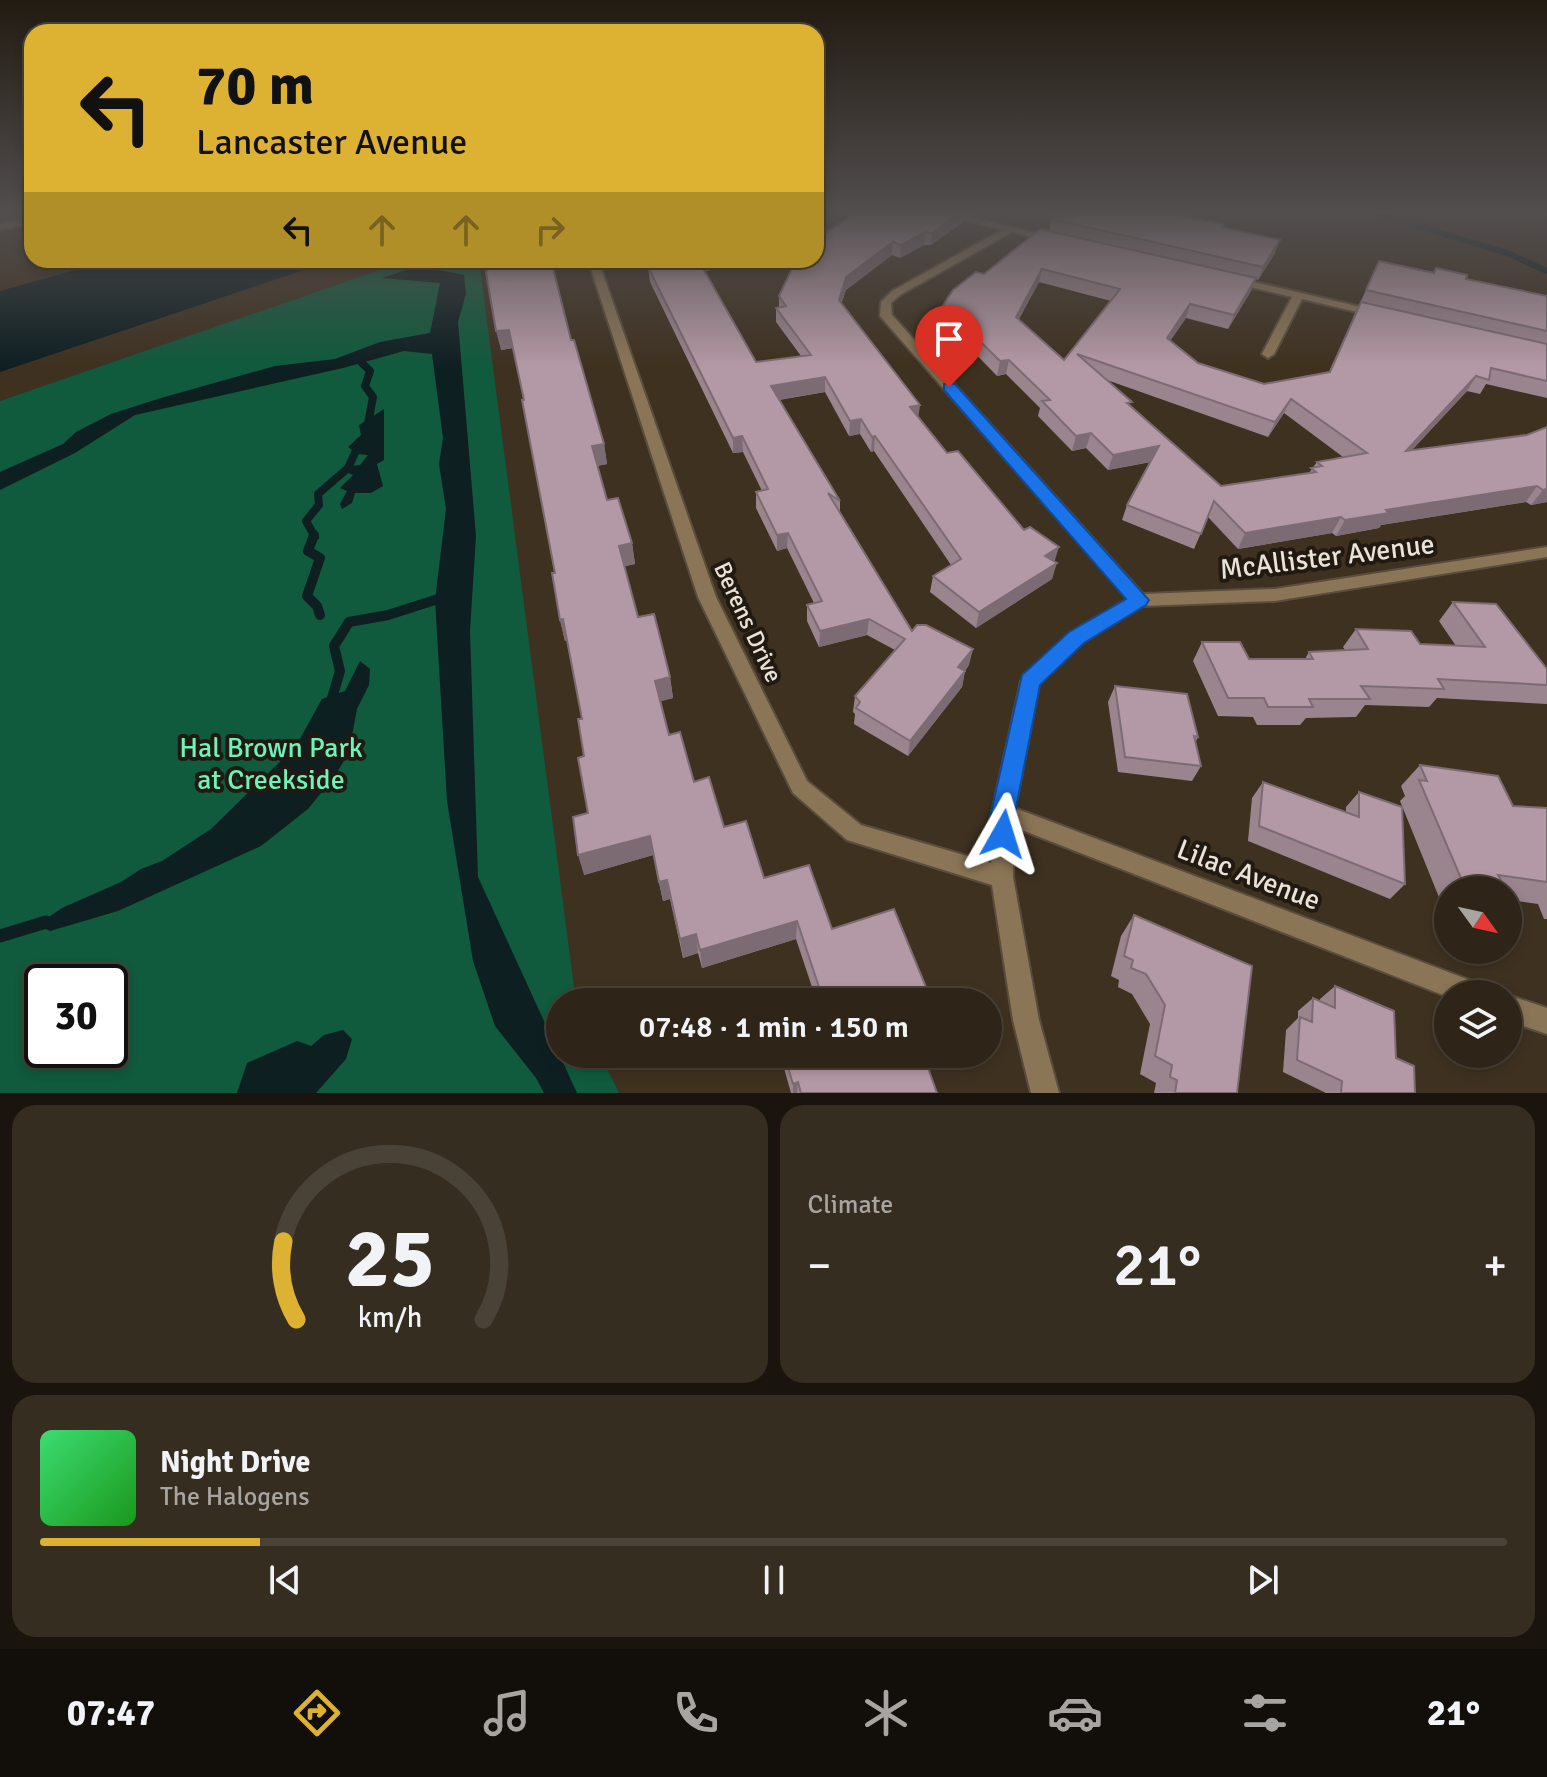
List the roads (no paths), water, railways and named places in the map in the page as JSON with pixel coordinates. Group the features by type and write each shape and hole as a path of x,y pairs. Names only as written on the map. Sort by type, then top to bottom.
{"street":[{"path":"946,265 896,293 886,302 886,316 1139,600"},
{"name":"Berens Drive","path":"596,268 707,597 800,787 855,833 1002,877"},
{"path":"1225,279 1392,317"},
{"path":"1268,354 1298,296"},
{"name":"McAllister Avenue","path":"1045,1093 1026,1020 1002,877 1003,813 1030,681 1076,638 1139,600 1275,595 1547,552"},
{"name":"Lilac Avenue","path":"1003,813 1436,980"},
{"path":"1522,1013 1547,1021"}],"waterway":[{"path":"1534,265 1547,271"},
{"path":"362,363 370,371 365,386 373,397 367,429"},
{"path":"314,535 306,521 319,505 318,494 348,468 360,442"},
{"path":"314,535 308,551 320,558 307,596 317,606 320,615"},
{"path":"330,705 340,671 334,646 349,622 388,615 435,600"},
{"path":"0,936 46,922"}],"park label":[{"name":"Hal Brown Park at Creekside","path":"271,763"}]}
